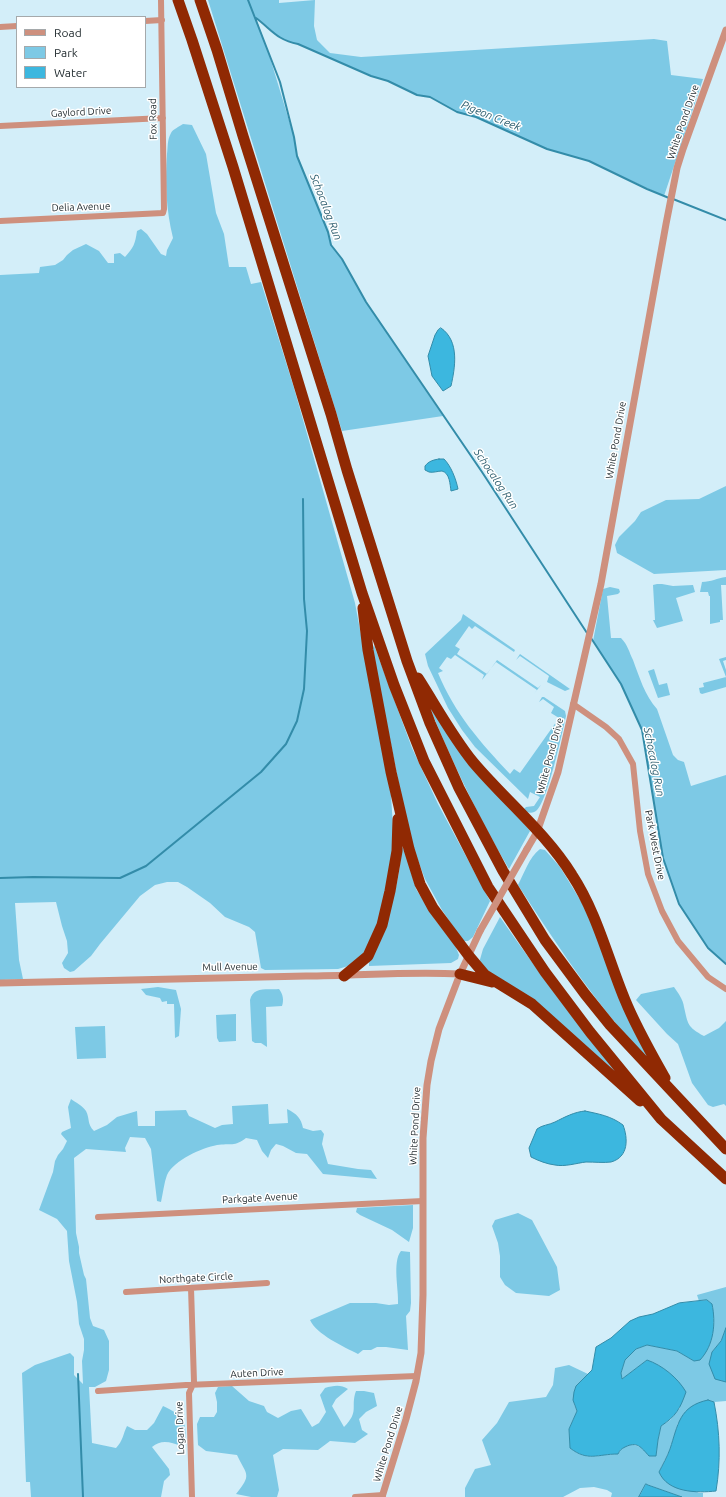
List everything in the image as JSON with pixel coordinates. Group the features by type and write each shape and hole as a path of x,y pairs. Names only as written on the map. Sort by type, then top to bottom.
{"highway":[{"path":"178,0 235,174 362,594 394,685 424,761 488,887 531,952 572,1009 661,1119"},
{"path":"200,0 331,414 346,470 407,661 450,769 471,813 503,871 546,940 585,994 610,1025 726,1149"},
{"path":"362,594 368,650 399,806 409,849 420,884 433,908 485,975 532,1004 726,1179"},
{"path":"407,661 459,743 473,762 563,862 579,885 594,919 625,1000 642,1037 673,1093"},
{"path":"344,976 368,956 382,926 397,851 399,806"},
{"path":"460,974 486,980 502,986"}],"street":[{"name":"Fox Road","path":"161,0 163,213"},
{"path":"146,20 162,20"},
{"path":"0,27 16,26"},
{"name":"White Pond Drive","path":"382,1496 406,1419 417,1376 422,1343 423,1138 427,1085 431,1061 439,1029 460,974 480,931 537,832 554,788 600,584 666,224 678,168 690,128 726,30"},
{"name":"Gaylord Drive","path":"0,126 163,118"},
{"name":"Delia Avenue","path":"0,221 163,213"},
{"name":"Park West Drive","path":"573,704 606,727 619,739 633,764 640,831 648,874 662,911 678,941 708,977 726,989"},
{"name":"Mull Avenue","path":"0,983 344,976 435,972 460,974"},
{"name":"Parkgate Avenue","path":"98,1216 423,1201"},
{"name":"Northgate Circle","path":"126,1292 267,1283"},
{"name":"Logan Drive","path":"191,1288 194,1376 193,1386 189,1393 192,1497"},
{"name":"Auten Drive","path":"98,1391 417,1376"},
{"path":"355,1497 382,1496"}],"green space":[{"path":"208,0 279,0 279,3 315,0 314,26 317,40 330,53 361,57 654,39 667,41 671,75 703,79 664,196 589,161 547,149 476,117 457,112 430,97 417,95 388,81 371,76 298,44 285,40 275,34 256,18 268,51 294,137 297,156 328,232 331,245 342,259 366,302 443,416 342,431"},
{"path":"183,124 192,125 206,154 216,213 224,234 229,267 246,267 251,284 261,282 294,388 355,603 391,795 394,843 383,909 365,956 355,964 338,969 265,970 261,968 255,932 249,927 225,917 210,903 187,887 178,882 167,882 155,885 140,896 91,956 74,971 70,972 64,968 62,963 68,953 67,941 56,902 15,903 19,960 23,979 0,980 0,275 39,273 40,267 55,265 63,260 73,250 86,244 99,251 108,263 114,263 114,254 120,253 125,257 134,245 137,231 141,229 147,234 161,254 166,256 167,250 173,238 167,196 166,175 168,144 172,132"},
{"path":"726,486 726,570 654,574 617,553 615,545 619,537 635,521 641,512 666,500 699,499"},
{"path":"726,577 726,585 721,585 723,620 710,624 710,596 708,592 700,592 702,582"},
{"path":"653,585 673,586 693,585 695,592 676,598 683,621 657,628 653,620 655,620"},
{"path":"610,587 619,589 620,592 618,594 607,596 611,638 621,638 627,646 646,692 657,709 673,755 678,760 684,762 691,786 726,775 726,964 708,948 679,904 663,858 642,730 621,684 593,641 603,589"},
{"path":"463,614 515,650 514,652 475,626 472,629 469,626 455,646 460,649 457,654 487,674 482,680 484,675 455,655 451,659 447,657 439,668 443,671 438,673 460,715 488,750 510,774 514,769 520,773 559,718 551,713 554,707 543,699 539,702 542,697 565,711 566,716 558,751 546,793 537,810 532,813 523,810 526,807 534,806 540,797 530,792 528,799 475,747 448,708 428,666 425,654 461,620"},
{"path":"374,645 412,748 438,804 490,901 473,937 468,941 463,941 442,910 425,879 410,839 372,650"},
{"path":"520,654 570,689 565,691 547,682 549,676 520,656 516,660"},
{"path":"726,657 726,660 723,661 726,670 726,677 719,659"},
{"path":"497,660 538,688 541,685 534,694 537,690 496,662 491,669"},
{"path":"654,669 659,685 667,683 670,695 658,698 648,671"},
{"path":"726,677 726,687 702,694 700,693 699,688 704,687 703,683"},
{"path":"427,701 530,831 509,869 465,786"},
{"path":"401,847 404,848 416,889 436,921 455,945 459,955 458,959 451,963 369,966 369,960 381,933 395,891"},
{"path":"540,849 545,850 560,867 582,903 657,1068 631,1041 581,979 518,885 533,856"},
{"path":"500,917 529,959 623,1080 494,978 479,963 483,949"},
{"path":"158,987 176,990 181,1009 179,1036 175,1038 174,1004 167,1004 167,1001 162,1002 160,998 146,995 141,989"},
{"path":"674,987 683,1001 689,1024 698,1033 704,1036 719,1028 726,1021 726,1106 724,1104 713,1107 708,1105 692,1083 678,1044 636,1000 641,994"},
{"path":"265,989 279,989 283,997 282,1006 266,1007 267,1047 261,1043 255,1043 252,1041 250,1000 257,991"},
{"path":"236,1014 236,1041 219,1042 217,1038 216,1015"},
{"path":"105,1026 106,1058 77,1059 75,1027"},
{"path":"71,1099 85,1109 90,1126 94,1131 107,1125 117,1117 137,1111 138,1126 155,1126 155,1111 186,1110 189,1116 215,1128 222,1125 233,1124 232,1106 268,1104 269,1124 288,1123 287,1109 298,1117 303,1128 313,1131 321,1130 324,1134 322,1144 328,1164 371,1170 377,1179 323,1174 307,1154 296,1153 276,1144 271,1150 268,1158 262,1151 257,1140 246,1138 239,1143 217,1145 204,1149 176,1164 167,1175 161,1202 157,1201 151,1149 145,1138 130,1137 125,1148 126,1152 86,1149 74,1158 76,1233 79,1253 86,1279 90,1318 93,1326 104,1330 109,1341 109,1370 106,1381 95,1387 89,1387 92,1443 116,1448 122,1440 127,1426 135,1430 147,1430 154,1423 163,1406 180,1416 183,1420 185,1429 185,1443 181,1446 170,1442 162,1442 155,1444 152,1447 169,1469 170,1475 164,1481 161,1497 31,1497 30,1482 26,1482 22,1373 35,1365 70,1353 74,1357 74,1375 83,1384 82,1361 84,1339 79,1324 77,1302 69,1261 67,1231 57,1219 39,1210 53,1172 55,1161 67,1141 61,1134 62,1132 71,1128 68,1107"},
{"path":"413,1205 413,1228 409,1242 392,1230 356,1212 357,1208"},
{"path":"518,1213 532,1220 557,1267 560,1290 549,1296 516,1293 505,1285 500,1277 500,1256 498,1243 492,1226 495,1220"},
{"path":"401,1251 410,1252 411,1303 410,1311 406,1316 408,1350 377,1347 371,1350 363,1350 358,1354 331,1340 313,1325 310,1320 350,1303 398,1304 396,1269 398,1256"},
{"path":"726,1287 726,1328 721,1341 712,1352 721,1380 726,1382 726,1401 714,1402 708,1400 678,1423 670,1449 659,1472 699,1493 703,1493 703,1497 682,1497 646,1484 639,1497 611,1497 612,1493 607,1490 594,1487 580,1488 563,1497 465,1497 465,1488 475,1469 491,1465 482,1440 497,1423 509,1402 546,1397 553,1385 555,1368 569,1365 588,1374 576,1386 574,1404 577,1411 569,1429 570,1448 577,1453 593,1457 618,1454 626,1445 631,1445 641,1447 656,1455 661,1426 670,1420 680,1408 647,1360 622,1379 621,1373 625,1360 636,1349 647,1345 677,1351 694,1361 714,1324 712,1304 707,1300 699,1301 697,1295"},
{"path":"232,1386 249,1401 264,1406 267,1412 278,1418 291,1411 301,1409 312,1427 319,1423 326,1412 320,1395 325,1388 339,1386 348,1389 336,1399 332,1406 344,1427 352,1417 354,1396 356,1391 374,1393 377,1406 366,1412 359,1419 362,1430 368,1434 355,1443 330,1441 318,1450 283,1449 273,1455 279,1490 277,1497 251,1497 236,1494 246,1478 245,1471 237,1455 206,1451 198,1445 197,1424 200,1417 214,1417 217,1412 215,1393 218,1387"}],"water":[{"path":"441,328 447,333 451,340 455,355 451,386 443,391 432,376 428,356 435,335"},
{"path":"439,459 444,459 449,465 455,477 458,489 451,491 449,480 445,472 429,472 425,470 425,466 428,463"},
{"path":"585,1111 609,1117 623,1125 626,1136 626,1146 624,1152 617,1160 611,1162 586,1162 563,1166 549,1164 531,1157 529,1148 537,1129 573,1114"},
{"path":"707,1300 712,1304 714,1326 711,1341 705,1354 700,1360 694,1361 677,1351 647,1345 636,1349 625,1360 621,1373 622,1379 647,1360 653,1362 669,1373 679,1382 686,1392 677,1412 661,1426 656,1456 649,1456 636,1445 629,1445 625,1447 618,1454 593,1456 582,1455 570,1448 569,1429 577,1411 573,1400 574,1392 576,1386 592,1370 596,1347 611,1338 630,1321 639,1317 653,1314 679,1303"},
{"path":"726,1328 726,1382 715,1379 709,1364 712,1352 721,1341"},
{"path":"708,1400 714,1402 719,1435 719,1469 716,1491 700,1492 676,1488 663,1479 659,1472 669,1452 681,1418 685,1412 698,1403"},
{"path":"646,1484 648,1485 682,1497 639,1497"}],"waterway":[{"name":"Schocalog Run","path":"248,0 280,82 294,137 297,156 328,232 331,245 342,259 366,302 482,472 587,633"},
{"name":"Pigeon Creek","path":"256,18 275,34 285,40 298,44 371,76 388,81 417,95 430,97 457,112 476,117 547,149 589,161 669,198"},
{"name":"Pigeon Creek","path":"673,199 726,220"},
{"path":"0,878 120,878 146,866 261,772 286,744 297,721 304,689 307,631 304,599 303,499"},
{"name":"Schocalog Run","path":"591,638 621,684 642,730 663,858 679,904 708,948 726,964"},
{"path":"78,1374 83,1497"}]}
